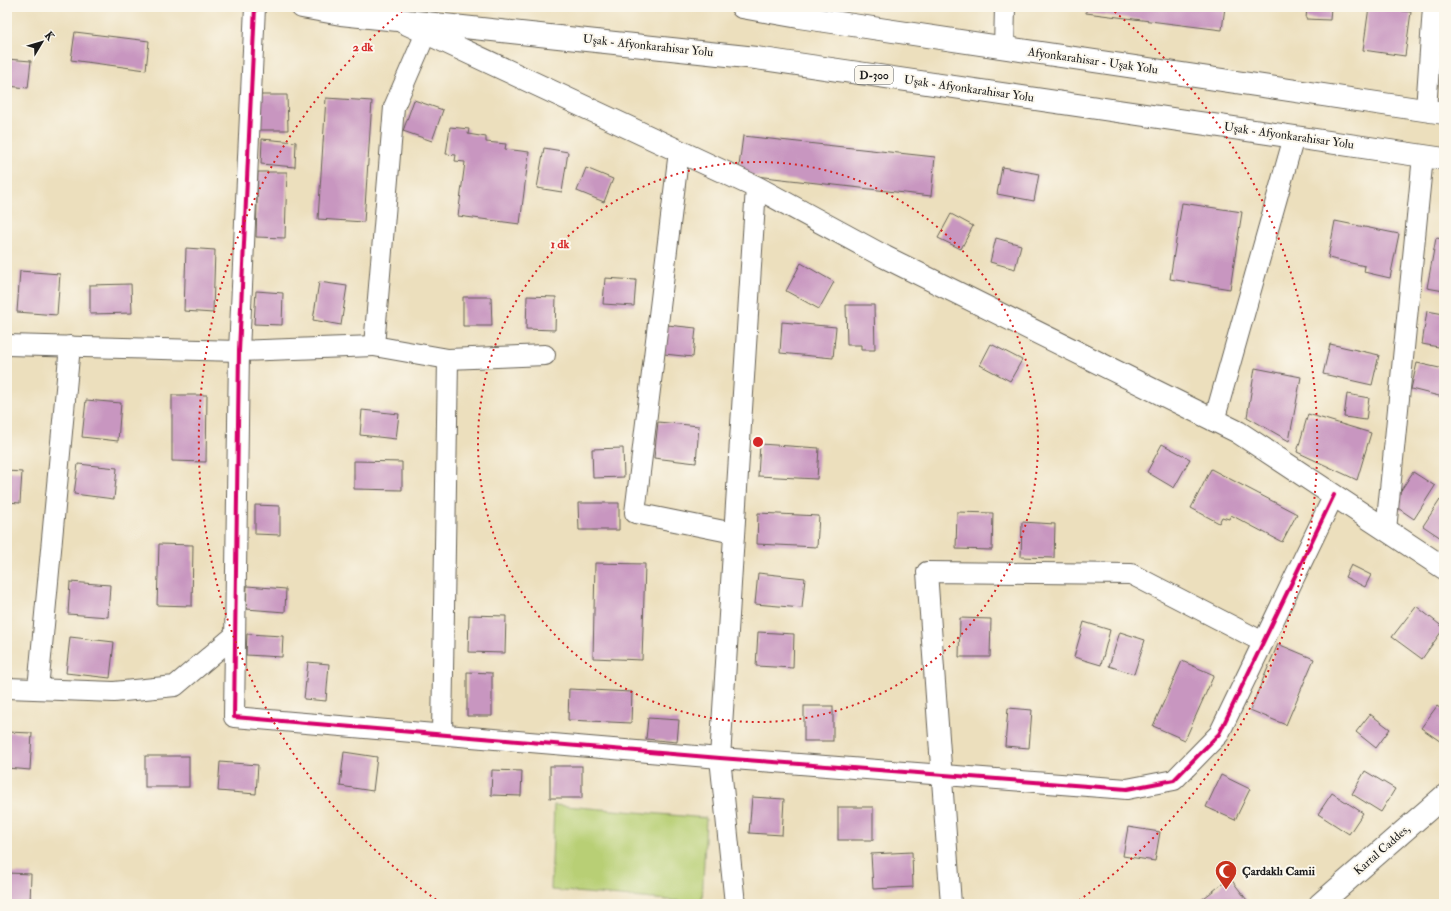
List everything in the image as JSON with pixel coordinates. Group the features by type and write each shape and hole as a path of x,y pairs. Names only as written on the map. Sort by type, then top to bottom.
{"main road":[{"name":"Uşak - Afyonkarahisar Yolu","path":"302,7 342,14 405,14 756,58 1434,157"},
{"name":"Afyonkarahisar - Uşak Yolu","path":"742,7 797,12 1004,48 1435,112"},
{"path":"405,14 426,33 756,187 885,258 1238,432 1444,568"},
{"name":"Kartal Caddes,","path":"1330,901 1444,796"}],"street":[{"path":"255,7 239,351 234,717 720,758 1127,789 1174,780 1218,734 1334,495"},
{"path":"1004,48 1005,7"},
{"path":"1433,7 1435,112"},
{"path":"374,346 394,107 426,33"},
{"path":"1214,421 1294,137"},
{"path":"679,151 635,512 734,532"},
{"path":"1386,530 1434,157"},
{"path":"735,904 720,758 756,187"},
{"path":"7,345 239,351 374,346 448,359 545,355"},
{"path":"38,689 70,346"},
{"path":"442,734 448,359"},
{"path":"951,904 927,572 1131,574 1263,642"},
{"path":"7,688 114,692 175,686 234,636"}],"green space":[{"path":"554,805 706,818 702,903 551,890"}],"building":[{"path":"1086,7 1225,7 1222,30 1086,13"},
{"path":"1307,7 1331,7 1330,20 1306,19"},
{"path":"1369,7 1411,12 1405,56 1363,50"},
{"path":"75,32 149,41 146,70 71,60"},
{"path":"7,59 31,61 28,88 7,86"},
{"path":"259,95 287,95 288,130 259,130"},
{"path":"326,98 372,101 364,222 318,219"},
{"path":"414,100 443,110 432,141 403,131"},
{"path":"450,127 469,129 468,134 486,137 486,142 506,144 505,149 529,152 520,224 458,216 465,162 455,161 456,155 446,154"},
{"path":"743,136 935,157 931,196 738,174"},
{"path":"262,139 296,142 295,167 261,164"},
{"path":"544,148 568,152 562,192 537,188"},
{"path":"1002,167 1039,174 1034,201 997,194"},
{"path":"586,168 613,179 604,202 577,191"},
{"path":"258,172 287,172 285,238 256,237"},
{"path":"1182,203 1242,212 1230,289 1170,279"},
{"path":"951,214 973,226 961,249 938,238"},
{"path":"1335,221 1399,234 1390,278 1364,272 1365,266 1328,258"},
{"path":"996,238 1021,245 1015,269 990,262"},
{"path":"1436,238 1444,239 1444,291 1427,288"},
{"path":"186,248 215,250 213,313 184,311"},
{"path":"801,263 834,282 819,309 786,291"},
{"path":"20,271 60,274 57,315 17,312"},
{"path":"605,278 636,280 634,306 603,304"},
{"path":"319,282 347,286 341,325 313,320"},
{"path":"131,284 132,313 90,314 90,285"},
{"path":"256,291 283,293 282,325 254,324"},
{"path":"527,296 556,297 555,330 526,329"},
{"path":"463,297 491,297 492,326 463,326"},
{"path":"846,305 874,305 875,350 861,350 861,345 847,345"},
{"path":"1427,311 1444,314 1444,348 1422,344"},
{"path":"782,322 836,327 833,358 780,353"},
{"path":"667,325 696,328 693,357 664,354"},
{"path":"991,344 1022,360 1010,381 980,365"},
{"path":"1330,344 1379,355 1372,385 1323,374"},
{"path":"1417,363 1444,369 1443,397 1411,389"},
{"path":"1255,368 1301,377 1289,441 1247,417"},
{"path":"1347,394 1369,398 1366,420 1344,417"},
{"path":"172,395 207,395 206,462 172,461"},
{"path":"86,400 121,403 118,441 82,437"},
{"path":"362,410 399,414 396,439 360,435"},
{"path":"1308,414 1371,433 1357,480 1297,452"},
{"path":"658,422 699,426 696,463 654,458"},
{"path":"760,444 819,448 817,479 758,476"},
{"path":"1162,444 1190,459 1174,488 1147,472"},
{"path":"623,448 624,477 593,478 592,449"},
{"path":"354,461 402,462 402,490 354,489"},
{"path":"78,464 117,468 114,499 74,494"},
{"path":"1211,469 1297,514 1282,542 1231,515 1229,519 1222,517 1219,523 1191,508"},
{"path":"7,471 22,472 20,503 7,502"},
{"path":"1413,472 1435,486 1414,519 1392,504"},
{"path":"1440,500 1444,503 1444,540 1423,526"},
{"path":"578,503 619,503 619,530 579,530"},
{"path":"255,505 280,506 280,535 255,534"},
{"path":"957,512 993,513 992,550 956,549"},
{"path":"758,513 819,516 817,547 757,544"},
{"path":"1022,522 1055,524 1054,558 1021,557"},
{"path":"159,544 193,545 192,606 157,605"},
{"path":"595,563 645,564 642,660 593,658"},
{"path":"1351,565 1371,575 1365,587 1345,577"},
{"path":"758,573 805,578 802,608 755,604"},
{"path":"70,582 110,585 108,617 68,614"},
{"path":"247,586 286,589 285,612 246,609"},
{"path":"1416,606 1444,628 1422,659 1392,637"},
{"path":"469,615 506,616 505,653 468,652"},
{"path":"960,618 991,619 990,657 959,657"},
{"path":"1084,622 1110,630 1101,665 1074,657"},
{"path":"758,632 794,634 793,668 756,666"},
{"path":"1120,632 1145,640 1134,674 1109,666"},
{"path":"247,634 283,636 282,657 246,655"},
{"path":"70,637 114,642 110,678 66,673"},
{"path":"1278,644 1314,659 1286,725 1250,710"},
{"path":"1182,661 1214,675 1185,740 1153,726"},
{"path":"308,662 329,664 326,701 304,699"},
{"path":"467,672 492,673 492,716 467,716"},
{"path":"569,689 632,692 631,723 568,720"},
{"path":"804,706 833,706 833,741 804,741"},
{"path":"1437,706 1444,711 1444,744 1421,728"},
{"path":"1008,708 1032,710 1029,748 1005,746"},
{"path":"1370,714 1390,729 1376,748 1356,732"},
{"path":"648,718 679,720 677,742 646,739"},
{"path":"7,732 32,733 30,770 7,768"},
{"path":"344,752 377,757 373,791 340,786"},
{"path":"145,756 189,756 189,787 145,787"},
{"path":"220,762 258,765 256,794 218,791"},
{"path":"550,766 582,766 582,798 550,798"},
{"path":"492,770 522,771 521,796 491,795"},
{"path":"1365,771 1395,789 1381,812 1352,794"},
{"path":"1221,775 1250,789 1235,820 1206,807"},
{"path":"1332,793 1363,813 1349,834 1318,814"},
{"path":"752,797 784,799 782,835 749,833"},
{"path":"838,807 873,807 873,840 838,840"},
{"path":"1128,827 1160,832 1155,861 1123,856"},
{"path":"912,852 913,887 873,889 871,854"},
{"path":"7,873 31,874 30,904 7,904"},
{"name":"Çardaklı Camii","path":"1230,878 1250,904 1196,904"}],"cycle path":[{"path":"255,7 239,351 234,717 720,758 1127,789 1174,780 1219,734 1334,495"}],"place":[{"name":"Çardaklı Camii","path":"1226,890"}]}
